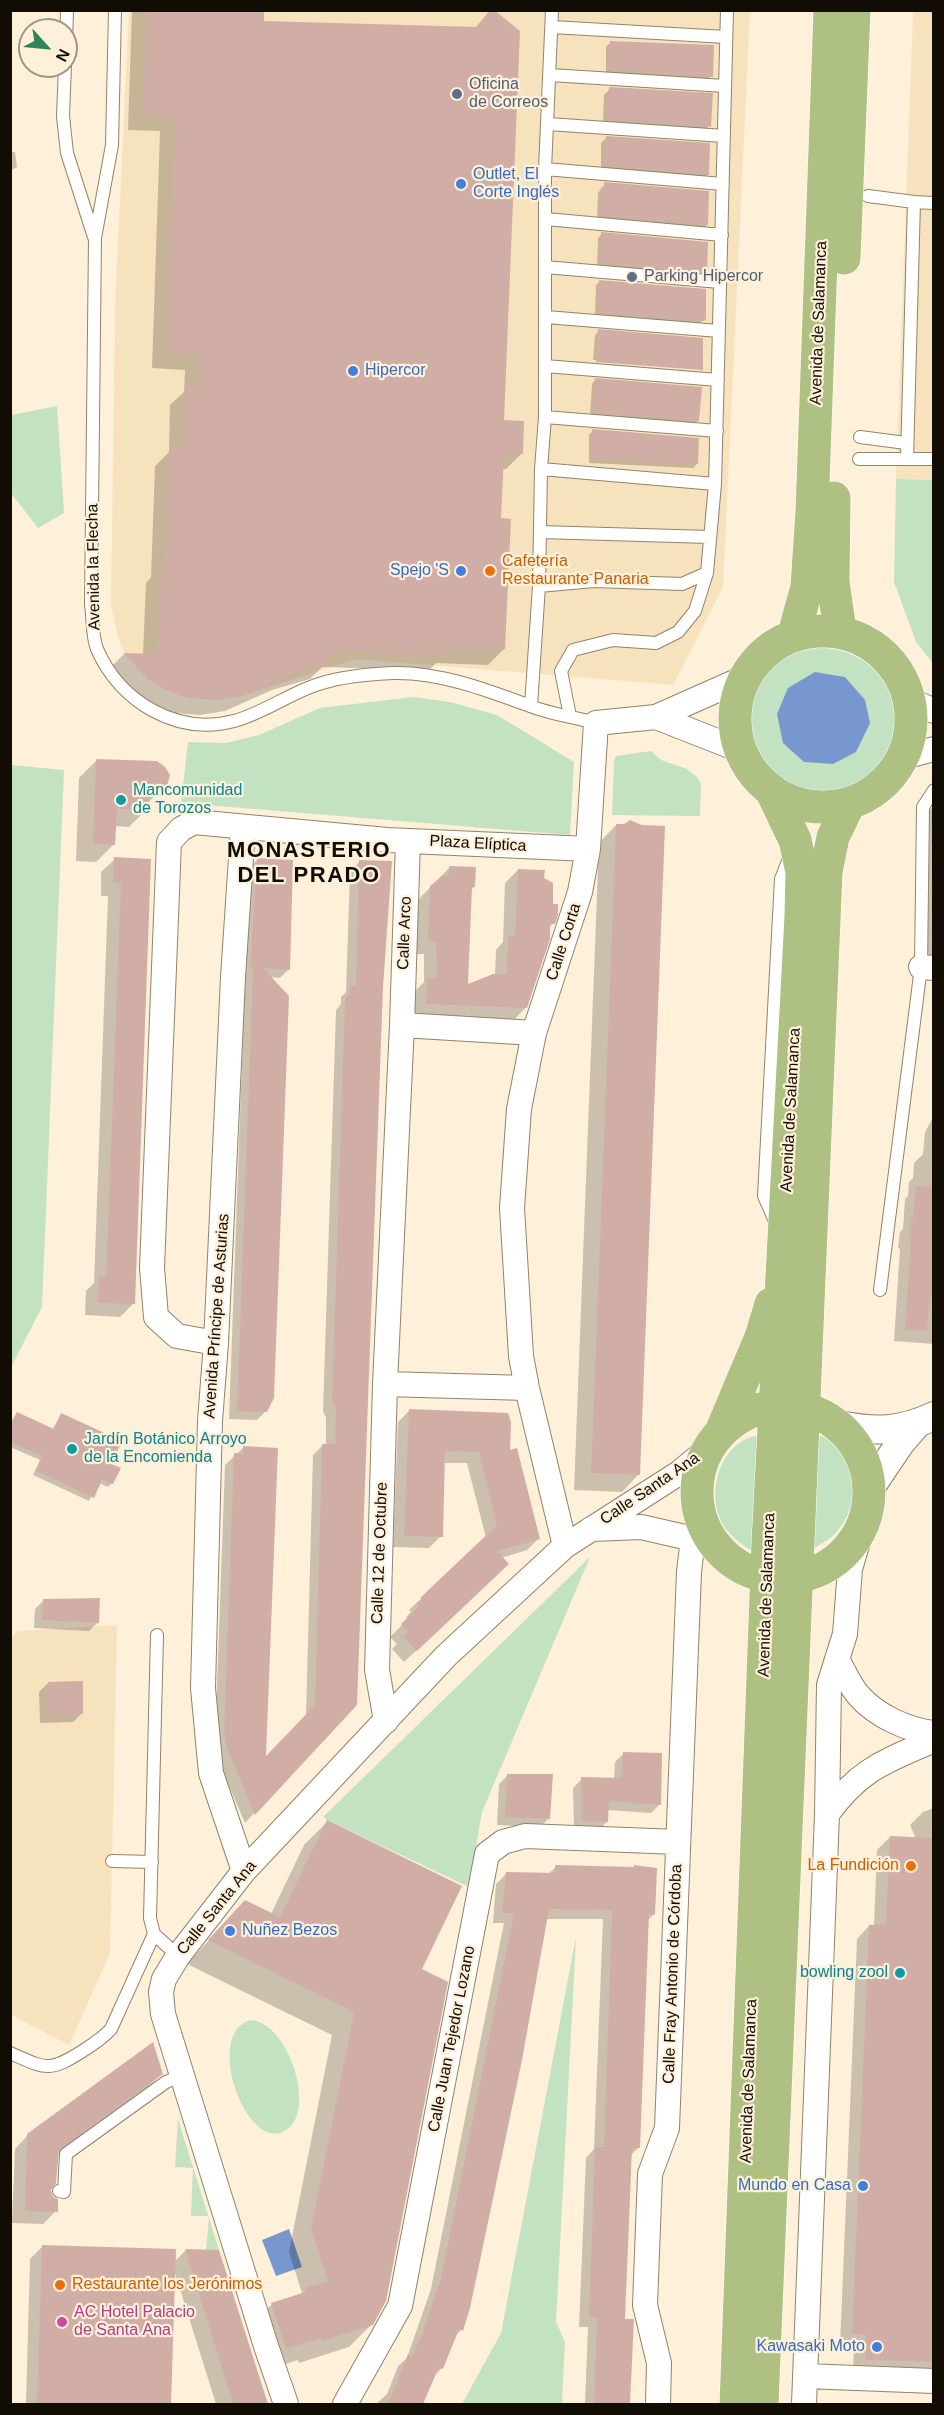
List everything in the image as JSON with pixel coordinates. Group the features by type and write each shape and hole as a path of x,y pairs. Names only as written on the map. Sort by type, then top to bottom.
{"highway":[{"name":"Avenida de Salamanca","path":"794,634 807,587 812,511 830,10"},
{"name":"Avenida de Salamanca","path":"840,631 832,581 833,512 854,10"},
{"path":"840,631 872,644 898,670 922,706 919,753 868,796 849,804 813,808 772,792 751,771 740,750 734,711 744,678 763,653 794,634 840,631"},
{"name":"Avenida de Salamanca","path":"772,792 795,840 802,872 784,1254 810,1413"},
{"name":"Avenida de Salamanca","path":"736,2404 782,1578 810,1413 805,1361 826,872 833,837 849,804"},
{"path":"714,1442 728,1425 752,1411 810,1413 856,1445 861,1454 870,1488 862,1528 846,1552 825,1568 782,1578 742,1568 702,1540 697,1491 698,1474 761,1337 784,1254"},
{"name":"Avenida de Salamanca","path":"762,2404 782,1578"}],"street":[{"name":"Avenida la Flecha","path":"596,723 656,717 744,678"},
{"name":"Avenida la Flecha","path":"656,717 740,750"},
{"path":"588,849 596,723"},
{"name":"Plaza Elíptica","path":"216,1343 177,1336 156,1317 152,1268 169,842 181,829 194,822 408,841 588,849"},
{"name":"Avenida Príncipe de Asturias","path":"243,828 210,1420 203,1688 211,1773 244,1871"},
{"name":"Calle Arco","path":"385,1384 408,841"},
{"name":"Calle Corta","path":"565,1546 521,1356 512,1208 519,1109 534,1033 580,892 588,849"},
{"path":"402,1025 534,1033"},
{"path":"385,1384 527,1388"},
{"name":"Calle 12 de Octubre","path":"385,1384 377,1670 386,1721"},
{"path":"810,1413 885,1430 924,1421"},
{"path":"870,1488 901,1442 924,1421"},
{"name":"Calle Santa Ana","path":"286,2404 164,2014 161,1992 164,1979 178,1956 244,1871 446,1656 565,1546 679,1473 714,1442"},
{"name":"Calle Santa Ana","path":"591,1529 641,1527 702,1540"},
{"path":"804,2404 827,1814 828,1685 845,1634 850,1569 862,1528"},
{"name":"Calle Fray Antonio de Córdoba","path":"658,2404 659,2362 645,2305 650,2174 667,2128 689,1572 702,1540"},
{"path":"837,1659 858,1695 874,1709 916,1731 933,1733"},
{"path":"827,1814 844,1791 863,1773 933,1740"},
{"name":"Calle Juan Tejedor Lozano","path":"345,2404 400,2306 487,1854 503,1842 525,1836 678,1842"},
{"path":"805,2376 933,2381"}],"lane":[{"name":"Avenida la Flecha","path":"115,10 112,145 95,238 91,604 96,648 124,690 139,704 184,724 209,724 233,721 311,687 339,679 394,673 420,675 482,688 531,706 596,723"},
{"path":"531,706 539,586 541,469 545,417 545,169 552,10"},
{"path":"570,716 561,671 573,650 613,640 656,643 678,632 695,611 706,573 715,484 717,431 727,10"},
{"path":"552,27 726,37"},
{"path":"550,75 725,86"},
{"name":"Avenida la Flecha","path":"65,78 63,116 67,153 95,238"},
{"path":"548,124 724,136"},
{"path":"545,169 723,184"},
{"path":"868,196 933,203"},
{"path":"907,459 914,202"},
{"path":"546,219 722,235"},
{"path":"545,267 720,282"},
{"path":"546,317 719,331"},
{"path":"545,366 718,380"},
{"path":"545,417 717,431"},
{"path":"860,437 906,443"},
{"path":"859,459 933,459"},
{"path":"541,469 715,484"},
{"path":"540,532 710,537"},
{"path":"539,586 594,582 682,584 706,573"},
{"path":"880,1290 927,967 923,807 933,790"},
{"path":"157,1635 150,1918 154,1934 178,1956"},
{"path":"112,1861 152,1862"},
{"path":"10,2053 39,2066 58,2066 103,2038 111,2029 154,1934"},
{"path":"59,2191 64,2192 66,2154 166,2082 183,2075"}],"shaded area":[{"path":"129,11 750,11 723,587 673,685 356,659 242,696 217,700 148,679 136,667 125,653 118,637 111,606 115,306"},
{"path":"913,11 933,11 933,480 896,479"},
{"path":"117,1625 110,1953 69,2045 11,2015 11,1637 18,1631"}],"green space":[{"path":"57,406 64,513 38,528 11,493 11,415"},
{"path":"896,479 933,480 933,663 916,642 894,582"},
{"path":"822,648 850,653 874,669 890,693 895,721 890,749 874,773 850,789 822,794 794,789 770,773 754,749 749,721 754,693 770,669 794,653"},
{"path":"413,697 450,702 497,715 574,762 570,835 181,803 188,742 226,743 259,735 320,708"},
{"path":"651,751 661,760 687,769 698,778 701,785 700,816 612,815 616,756"},
{"path":"11,765 64,770 42,1307 11,1367"},
{"path":"815,1434 832,1442 840,1451 847,1461 853,1484 850,1509 845,1520 828,1539 808,1551"},
{"path":"760,1435 753,1552 725,1528 719,1517 715,1493 725,1458 742,1441"},
{"path":"590,1557 482,1812 469,1887 323,1817"},
{"path":"576,1937 556,2322 565,2342 562,2404 462,2404 501,2333"},
{"path":"250,2020 264,2025 277,2036 288,2053 295,2072 299,2092 298,2110 292,2125 280,2133 266,2132 253,2122 234,2086 230,2065 230,2045 237,2029"},
{"path":"178,2119 208,2216 191,2216 193,2168 175,2167"},
{"path":"209,2218 219,2250 206,2250"}],"water":[{"path":"815,672 845,677 865,700 870,723 856,752 833,764 804,762 783,743 777,714 788,688"},
{"path":"289,2229 302,2267 276,2276 262,2240"}],"building":[{"name":"Hipercor","path":"147,10 264,10 264,21 477,27 490,10 494,10 520,31 504,420 524,421 523,454 504,453 501,518 511,519 505,649 447,648 447,655 328,651 328,664 289,675 242,696 217,700 189,698 166,690 148,679 123,653 158,654 161,565 166,565 170,448 184,448 186,388 199,388 200,354 167,353 176,116 143,114"},
{"path":"610,41 714,45 713,77 609,70"},
{"path":"609,87 713,93 711,127 606,120"},
{"path":"606,136 710,143 709,175 604,166"},
{"path":"604,182 709,191 708,225 600,216 601,187 604,187"},
{"path":"601,232 708,242 707,273 600,263"},
{"path":"599,280 706,289 706,319 704,321 598,313"},
{"path":"598,329 703,338 703,370 596,362"},
{"path":"595,378 702,387 699,421 593,413"},
{"path":"592,429 699,438 698,464 592,459"},
{"name":"Mancomunidad de Torozos","path":"96,759 157,761 170,775 167,786 148,800 148,810 117,809 115,845 93,844"},
{"path":"630,820 642,825 665,826 640,1475 591,1473 616,824 624,824"},
{"path":"114,857 151,859 135,1304 98,1303 99,1276 106,1277 121,883 113,883"},
{"path":"257,858 293,860 290,970 263,968 289,996 274,1398 267,1412 237,1411 253,967 250,967"},
{"path":"359,860 392,861 383,987 357,1705 255,1815 227,1748 224,1731 234,1453 243,1454 243,1446 278,1448 266,1756 315,1705 322,1444 335,1444 336,1408 332,1401 345,998 350,992 350,986 356,986"},
{"path":"449,866 476,867 475,887 472,887 468,984 493,974 507,974 508,935 515,936 518,869 545,870 544,878 553,883 553,904 558,904 558,915 555,924 550,924 550,939 527,1008 426,1004 427,977 437,978 436,942 428,941 430,886 442,876 449,875"},
{"path":"916,1186 933,1187 933,1287 927,1331 905,1330 911,1238 909,1237"},
{"path":"409,1409 508,1413 511,1422 510,1450 517,1448 540,1539 497,1551 509,1564 417,1651 403,1637 408,1632 401,1624 419,1606 417,1604 422,1599 420,1598 497,1525 479,1452 445,1451 443,1537 404,1536"},
{"name":"Jardín Botánico Arroyo de la Encomienda","path":"17,1412 54,1429 61,1413 122,1441 111,1464 121,1468 113,1484 102,1480 94,1498 36,1471 42,1456 10,1442 10,1425"},
{"path":"100,1598 99,1623 42,1620 43,1599"},
{"path":"83,1681 83,1714 48,1715 48,1682"},
{"path":"623,1752 662,1753 661,1805 609,1801 608,1822 582,1821 581,1777 621,1778"},
{"path":"507,1774 553,1774 550,1819 505,1817"},
{"path":"327,1820 462,1886 422,1969 448,1982 386,2301 373,2325 322,2341 321,2338 286,2349 271,2303 306,2292 305,2288 328,2281 311,2228 354,2012 208,1940 245,1900 280,1917"},
{"path":"890,1836 933,1838 933,2362 865,2360 866,2335 852,2334 869,1925 886,1924"},
{"path":"555,1865 634,1867 634,1865 657,1868 655,1915 649,1914 640,2148 632,2148 625,2319 634,2319 630,2404 594,2404 597,2318 589,2317 595,2146 604,2147 612,1910 549,1909 522,2060 470,2308 463,2331 459,2329 443,2369 439,2367 423,2404 388,2404 408,2354 412,2356 421,2337 441,2278 514,1913 502,1913 506,1872 555,1873"},
{"path":"153,2042 163,2074 59,2150 56,2183 51,2190 53,2197 58,2199 58,2212 25,2211 27,2134"},
{"path":"42,2245 176,2249 171,2404 37,2404"},
{"path":"185,2249 219,2250 268,2404 233,2404"}],"place":[{"name":"Oficina de Correos","path":"457,94"},
{"name":"Outlet, El Corte Inglés","path":"461,184"},
{"name":"Parking Hipercor","path":"632,277"},
{"name":"Hipercor","path":"353,371"},
{"name":"Spejo 'S","path":"461,571"},
{"name":"Cafetería Restaurante Panaria","path":"490,571"},
{"name":"Mancomunidad de Torozos","path":"121,800"},
{"name":"Jardín Botánico Arroyo de la Encomienda","path":"72,1449"},
{"name":"La Fundición","path":"911,1866"},
{"name":"Nuñez Bezos","path":"230,1931"},
{"name":"bowling zool","path":"900,1973"},
{"name":"Mundo en Casa","path":"863,2186"},
{"name":"Restaurante los Jerónimos","path":"60,2285"},
{"name":"AC Hotel Palacio de Santa Ana","path":"62,2322"},
{"name":"Kawasaki Moto","path":"877,2347"}],"district":[{"name":"MONASTERIO DEL PRADO","path":"309,864"}]}
